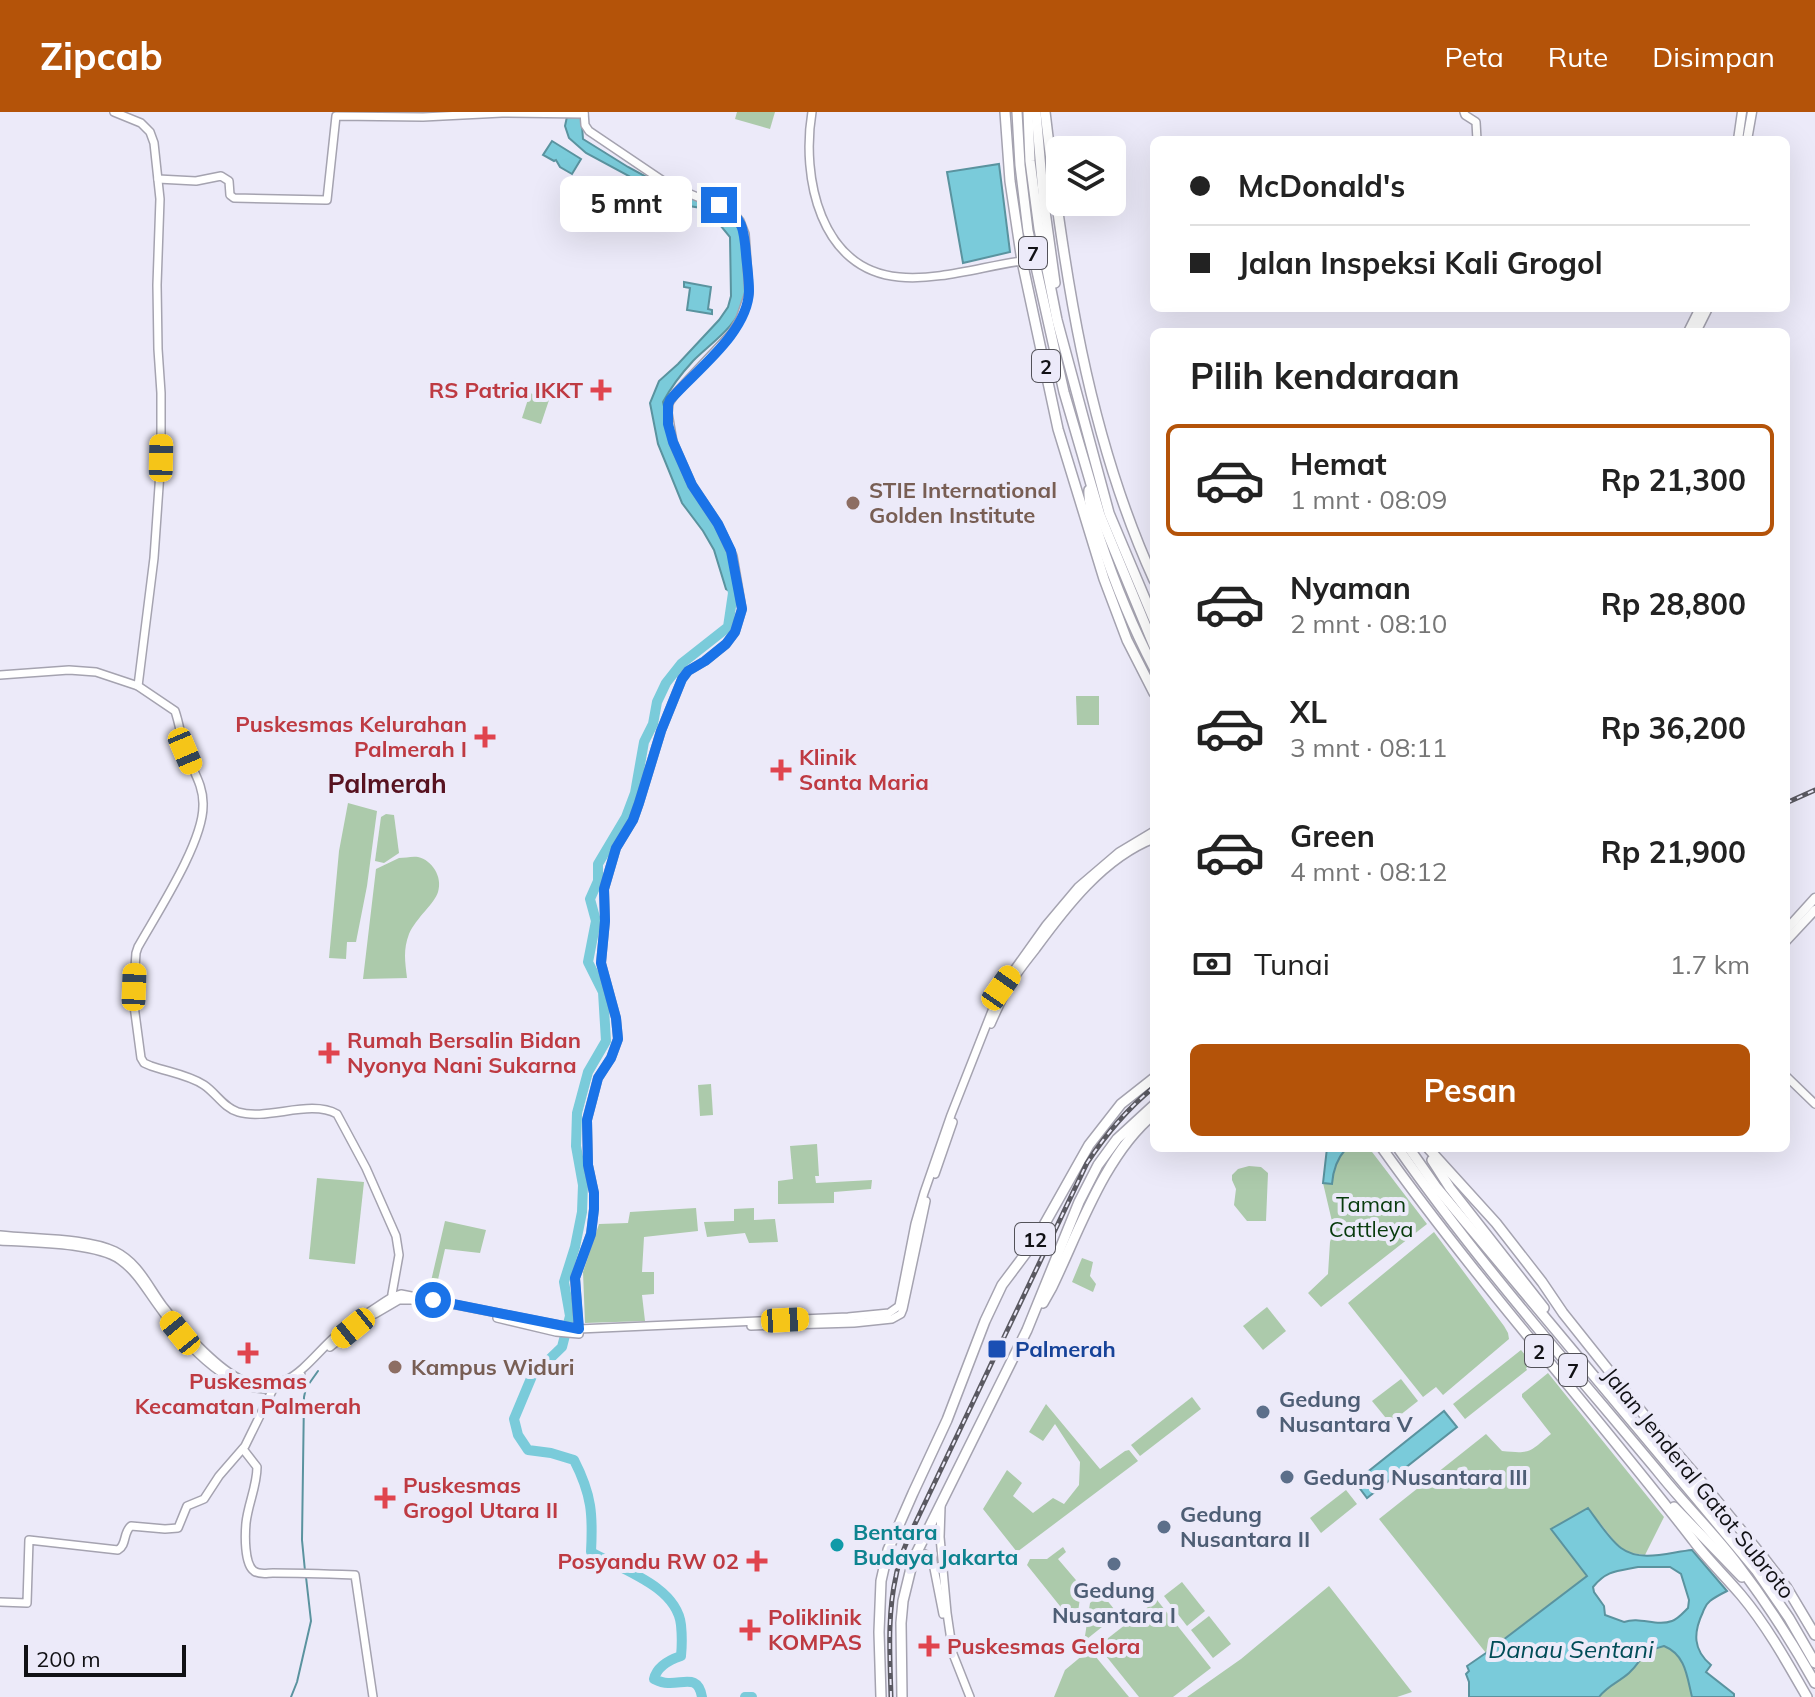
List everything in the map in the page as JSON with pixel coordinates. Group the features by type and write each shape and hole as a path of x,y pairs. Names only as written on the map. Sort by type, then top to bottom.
{"highway":[{"name":"2","path":"1005,112 1010,181 1022,261 1066,455 1104,579 1127,640 1150,685"},
{"name":"7","path":"1017,112 1028,231 1064,392 1090,482 1150,611"},
{"name":"7","path":"1028,112 1030,161 1039,229 1057,320 1105,514 1150,635"},
{"path":"1036,112 1057,320"},
{"name":"2","path":"1045,112 1065,266 1090,395 1122,502 1150,570"},
{"path":"1090,482 1089,501 1108,563 1132,625 1150,660"},
{"name":"12","path":"881,1697 881,1581 888,1550 947,1420 985,1321 1002,1285 1035,1241 1089,1145 1121,1104 1150,1081"},
{"name":"12","path":"902,1697 901,1623 913,1560 1027,1330 1079,1202 1098,1165 1117,1139 1150,1113"},
{"name":"Jalan Jenderal Gatot Subroto","path":"1385,1152 1425,1208 1546,1360 1770,1632 1807,1697"},
{"name":"7","path":"1401,1152 1444,1213 1665,1481 1733,1558 1774,1613 1815,1683"},
{"name":"7","path":"1412,1152 1437,1188 1756,1570 1815,1663"},
{"path":"1429,1152 1450,1188 1545,1309 1580,1360"},
{"name":"Jalan Jenderal Gatot Subroto","path":"1431,1152 1496,1223 1653,1426 1787,1588 1815,1635"},
{"path":"1632,1424 1651,1439 1747,1538"},
{"path":"1646,1479 1755,1588"}],"main road":[{"path":"1739,136 1742,112"},
{"path":"1748,136 1752,112"},
{"path":"1790,926 1815,898"},
{"path":"1790,937 1815,910"}],"street":[{"path":"114,112 141,123 150,132 160,199 158,349 161,458 154,558 138,686"},
{"path":"812,112 809,156 817,204 836,244 861,265 882,275 920,278 1022,261"},
{"path":"1464,112 1476,122 1477,136"},
{"path":"158,179 196,181 221,176 229,181 230,195 234,198 327,200 336,116 583,114 589,131 650,173 669,185 733,212 745,234 747,303 732,333 670,400 668,413 672,438 682,464 733,556 742,609 735,632 726,644 688,671 682,679 661,731 633,820 616,848 604,889 601,963 616,1018 618,1039 611,1058 598,1078 587,1120 588,1165 594,1209 591,1234 575,1278 574,1332"},
{"path":"0,675 87,670 138,686 175,711 204,804 191,849 136,953 133,998 144,1063 200,1083 238,1112 319,1109 337,1114 366,1168 396,1236 399,1246 394,1299"},
{"path":"574,1332 848,1317 889,1313 899,1306 928,1194 959,1100 1007,990 1029,952 1081,890 1119,852 1150,833"},
{"path":"1094,877 1150,841"},
{"path":"1790,1080 1815,1104"},
{"path":"0,1238 55,1239 115,1251 130,1260 162,1305 222,1366 243,1380 275,1385 297,1373 338,1334 404,1294 574,1332 854,1323 897,1317 903,1309 908,1276"},
{"path":"0,1602 27,1603 29,1540 118,1550 131,1526 168,1530 178,1528 187,1506 204,1500 219,1476 243,1449 275,1385"},
{"path":"243,1449 257,1467 245,1527 245,1546 253,1571 355,1575 373,1697"},
{"path":"942,1505 940,1537 950,1636 967,1697"},
{"path":"913,1560 925,1554 934,1563 949,1655 967,1697"}],"green space":[{"path":"737,112 775,112 770,129 735,119"},
{"path":"530,393 549,400 541,424 522,418"},
{"path":"1076,696 1099,696 1099,725 1077,725"},
{"path":"348,803 377,811 356,942 347,942 346,959 329,958 339,851"},
{"path":"394,815 399,853 384,863 375,861 381,817"},
{"path":"418,857 428,862 438,875 438,892 409,934 405,950 407,978 363,979 376,869 399,858"},
{"path":"711,1084 713,1115 700,1116 698,1085"},
{"path":"817,1144 819,1176 815,1176 816,1183 872,1180 871,1189 834,1192 834,1203 778,1204 778,1181 793,1179 790,1146"},
{"name":"Taman Cattleya","path":"1344,1152 1372,1152 1427,1224 1321,1307 1308,1293 1328,1274 1334,1230 1323,1183 1332,1184"},
{"path":"1261,1167 1268,1173 1266,1221 1247,1221 1234,1205 1236,1189 1232,1175 1238,1169"},
{"path":"317,1178 364,1182 355,1264 309,1259"},
{"path":"696,1208 698,1231 644,1237 642,1272 654,1272 654,1294 642,1295 645,1321 585,1323 583,1272 599,1224 628,1223 630,1212"},
{"path":"754,1208 754,1220 775,1219 778,1242 749,1243 745,1233 707,1237 704,1222 734,1221 734,1209"},
{"path":"445,1221 486,1230 480,1253 445,1249 434,1297 428,1294"},
{"path":"1434,1232 1504,1326 1509,1339 1443,1395 1436,1387 1423,1397 1348,1303"},
{"path":"1082,1258 1093,1262 1090,1276 1096,1284 1093,1292 1072,1282"},
{"path":"1267,1307 1286,1331 1263,1350 1243,1326"},
{"path":"1521,1350 1532,1363 1527,1370 1465,1419 1453,1404"},
{"path":"1548,1373 1664,1517 1645,1555 1620,1548 1588,1508 1552,1530 1588,1576 1486,1653 1379,1519 1486,1434 1502,1451 1525,1452 1551,1434 1522,1397"},
{"path":"1401,1379 1418,1401 1390,1423 1372,1401"},
{"path":"1192,1397 1201,1409 1140,1456 1131,1445"},
{"path":"1046,1404 1100,1469 1129,1450 1138,1461 1017,1552 983,1509 1007,1470 1022,1483 1013,1496 1033,1513 1053,1498 1064,1504 1079,1485 1080,1462 1055,1424 1043,1441 1029,1432"},
{"path":"1346,1490 1357,1504 1321,1533 1310,1518"},
{"path":"1063,1547 1066,1552 1058,1559 1087,1593 1080,1598 1076,1626 1027,1565 1030,1559 1047,1559"},
{"path":"1182,1582 1205,1611 1187,1626 1164,1596"},
{"path":"1329,1586 1412,1692 1397,1697 1187,1697 1241,1659"},
{"path":"1102,1594 1118,1614 1087,1639 1090,1603"},
{"path":"1157,1600 1211,1668 1173,1697 1139,1697 1098,1646"},
{"path":"1209,1616 1231,1644 1213,1658 1191,1630"},
{"path":"1664,1646 1681,1661 1692,1697 1599,1697 1629,1673 1646,1654"},
{"path":"1089,1650 1129,1697 1054,1697 1065,1670"}],"water":[{"path":"568,112 581,112 583,139 676,193 712,204 745,235 746,285 741,309 730,326 684,371 663,402 674,451 686,481 726,545 738,596 726,589 714,550 682,503 658,444 650,403 659,381 728,307 731,296 730,237 701,208 671,203 586,153 569,138 565,126"},
{"path":"552,141 581,159 572,174 560,167 556,160 543,155"},
{"path":"999,164 1010,252 963,263 947,172"},
{"path":"684,282 711,287 708,309 712,310 712,314 687,310 690,288 684,287"},
{"path":"1327,1152 1344,1152 1332,1184 1323,1183"},
{"path":"1444,1411 1457,1427 1367,1498 1355,1482"},
{"name":"Danau Sentani","path":"1588,1508 1612,1540 1629,1552 1646,1556 1692,1550 1727,1591 1705,1606 1696,1641 1711,1665 1706,1672 1734,1697 1692,1697 1681,1661 1664,1646 1646,1654 1629,1673 1599,1697 1469,1697 1467,1666 1587,1576 1551,1529","holes":["1638,1567 1670,1567 1681,1574 1689,1600 1688,1608 1678,1617 1660,1623 1624,1622 1605,1615 1604,1606 1593,1587 1603,1577"]}],"waterway":[{"path":"702,1697 694,1683 666,1683 654,1679 664,1664 681,1656 677,1611 658,1589 645,1580 591,1552 590,1505 574,1460 528,1450 518,1435 514,1419 532,1376 562,1347 570,1316 564,1282 582,1212 583,1185 576,1146 577,1113 588,1072 606,1041 603,992 588,962 596,921 590,899 598,881 598,864 626,817 635,793 644,742 666,683 681,664 728,627 733,593 731,582"},
{"path":"305,1571 302,1540 304,1397 306,1388 318,1371"},
{"path":"291,1697 311,1621 306,1577"},
{"path":"745,1697 752,1697"}],"railway":[{"path":"1790,801 1815,790"},
{"path":"891,1697 891,1606 897,1570 908,1539 1087,1163 1118,1122 1150,1091"}],"place":[{"name":"RS Patria IKKT","path":"601,390"},
{"name":"STIE International Golden Institute","path":"853,503"},
{"name":"Puskesmas Kelurahan Palmerah I","path":"485,737"},
{"name":"Klinik Santa Maria","path":"781,770"},
{"name":"Rumah Bersalin Bidan Nyonya Nani Sukarna","path":"329,1053"},
{"name":"Palmerah","path":"997,1349"},
{"name":"Puskesmas Kecamatan Palmerah","path":"248,1353"},
{"name":"Kampus Widuri","path":"395,1367"},
{"name":"Gedung Nusantara V","path":"1263,1412"},
{"name":"Gedung Nusantara III","path":"1287,1477"},
{"name":"Puskesmas Grogol Utara II","path":"385,1498"},
{"name":"Gedung Nusantara II","path":"1164,1527"},
{"name":"Bentara Budaya Jakarta","path":"837,1545"},
{"name":"Posyandu RW 02","path":"757,1561"},
{"name":"Gedung Nusantara I","path":"1114,1564"},
{"name":"Poliklinik KOMPAS","path":"750,1630"},
{"name":"Puskesmas Gelora","path":"929,1646"}],"district":[{"name":"Palmerah","path":"387,783"}],"route":[{"path":"433,1300 579,1329 575,1278 591,1234 594,1209 588,1165 587,1120 598,1078 611,1058 618,1039 616,1018 601,963 604,889 612,858 633,820 661,731 682,679 688,671 726,644 735,632 742,609 733,556 718,524 692,485 668,424 670,400 732,333 747,303 745,234 733,212 719,205"}]}
